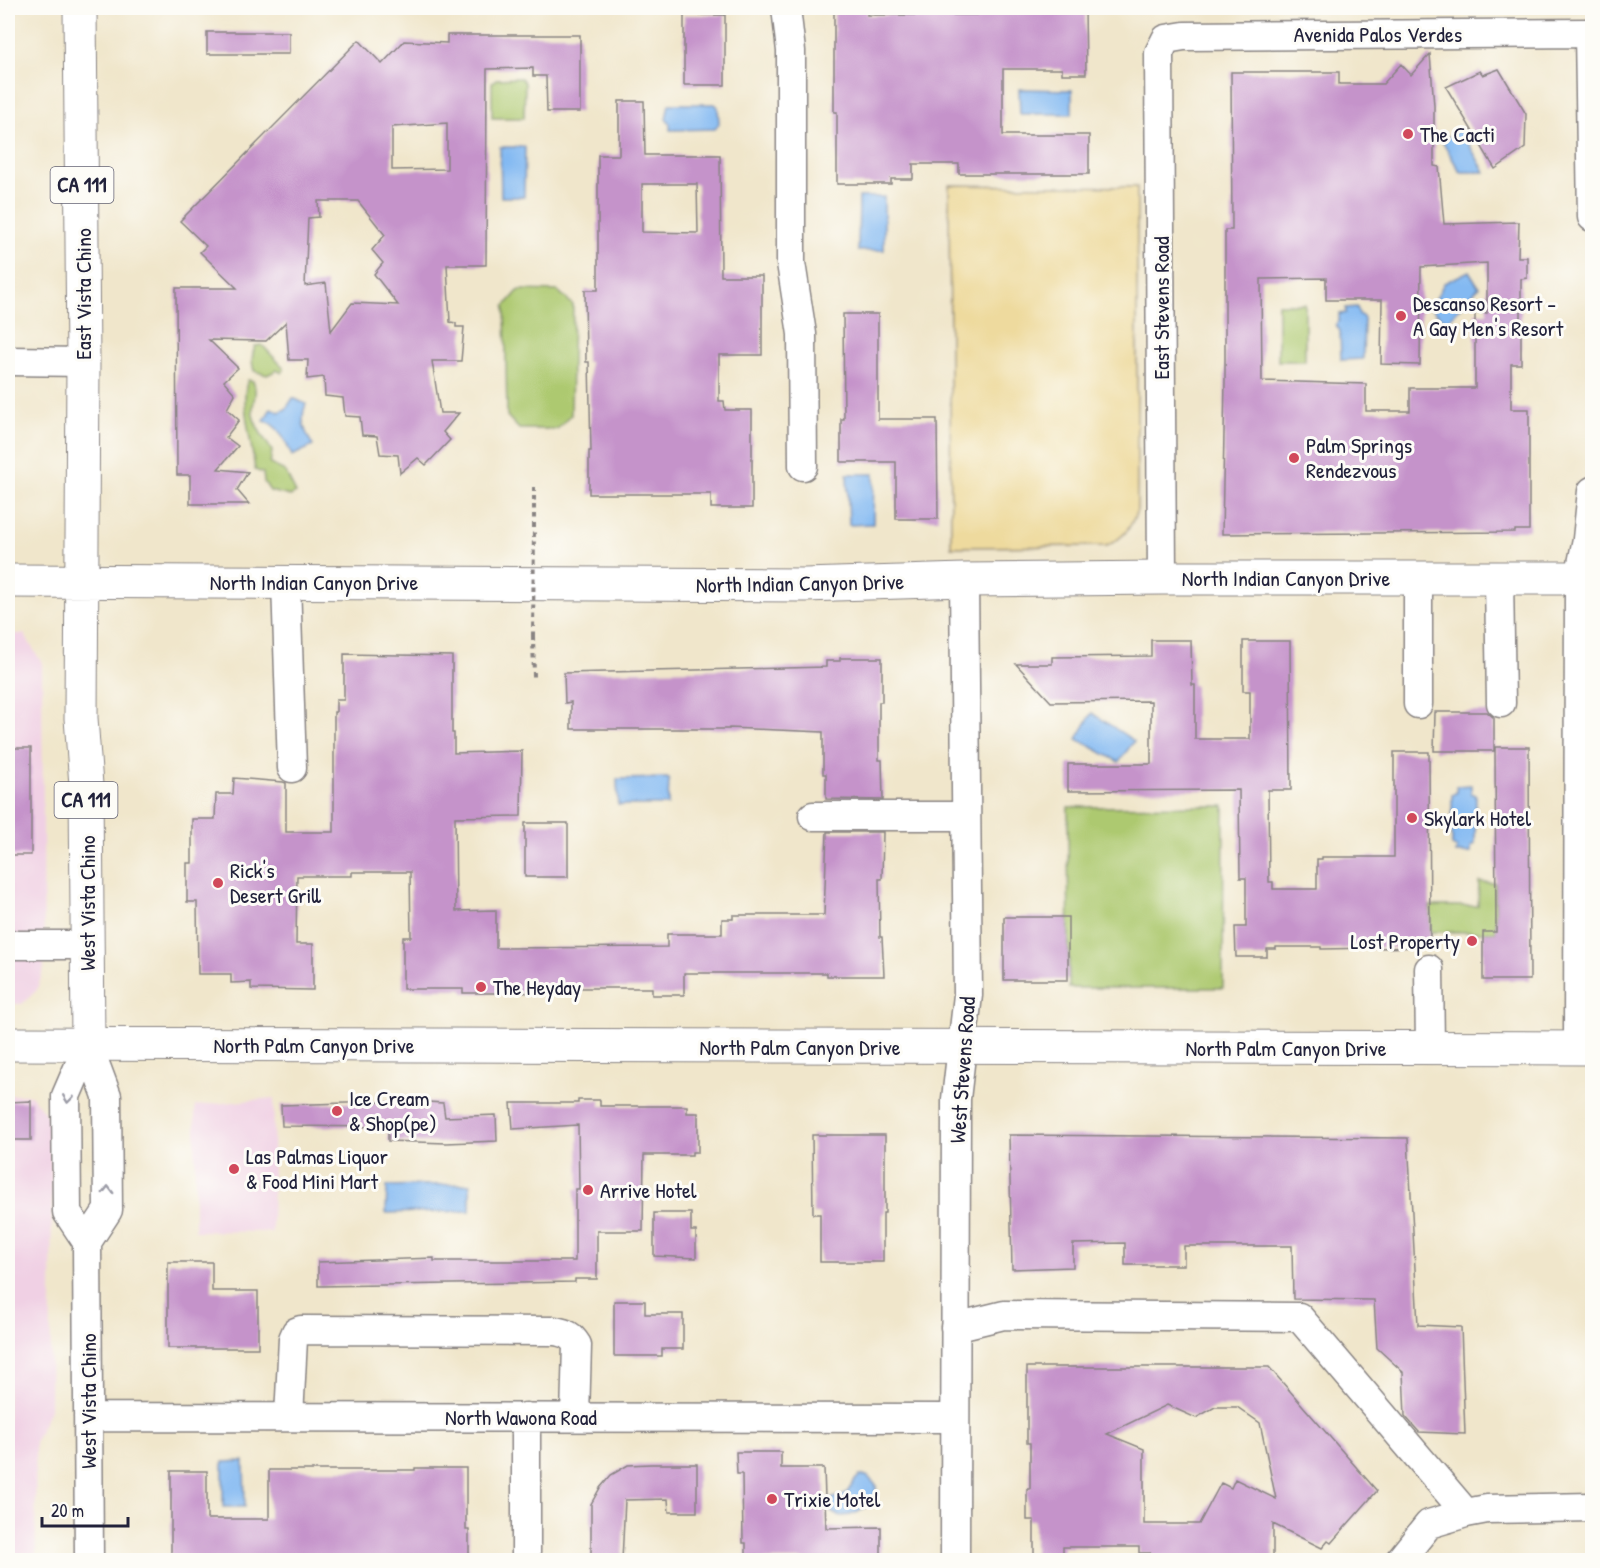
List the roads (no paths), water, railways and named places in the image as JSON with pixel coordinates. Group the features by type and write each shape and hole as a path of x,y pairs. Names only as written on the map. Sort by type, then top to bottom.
{"main road":[{"name":"East Vista Chino","path":"80,8 84,362 82,581"},
{"name":"North Indian Canyon Drive","path":"8,581 805,585 964,580 1162,578 1586,578"},
{"name":"West Vista Chino","path":"82,581 81,718 86,785 88,1045"},
{"name":"North Palm Canyon Drive","path":"8,1044 1586,1048"}],"street":[{"path":"786,8 790,51 791,263 802,334 803,466"},
{"name":"Avenida Palos Verdes","path":"1166,39 1184,36 1589,33 1593,217"},
{"name":"East Stevens Road","path":"1162,578 1159,52 1166,39"},
{"path":"8,361 84,362"},
{"path":"1586,1048 1586,578 1587,538 1593,491"},
{"path":"1418,578 1418,704"},
{"path":"1499,578 1501,703"},
{"name":"West Stevens Road","path":"955,1560 956,1099 968,996 964,580"},
{"path":"286,582 292,768"},
{"path":"813,816 966,816"},
{"path":"8,945 87,945"},
{"path":"1429,969 1431,1047"},
{"name":"West Vista Chino","path":"87,1242 108,1210 107,1096 88,1045"},
{"name":"West Vista Chino","path":"88,1045 66,1096 67,1212 87,1242 89,1560"},
{"path":"955,1327 1004,1315 1299,1317 1466,1513"},
{"path":"289,1417 293,1339 296,1332 301,1330 555,1330 566,1333 573,1337 577,1345 575,1417"},
{"name":"North Wawona Road","path":"88,1417 955,1418"},
{"path":"526,1417 526,1560"},
{"path":"1400,1560 1429,1524 1466,1513 1487,1509 1593,1508"}],"water":[{"path":"1019,89 1072,90 1072,114 1020,114"},
{"path":"669,104 715,104 718,107 719,124 715,129 670,130 670,124 666,119"},
{"path":"1460,129 1485,172 1460,172 1442,141"},
{"path":"500,147 525,147 524,197 501,197"},
{"path":"859,197 884,197 884,250 858,251"},
{"path":"1469,271 1479,287 1447,322 1431,308 1444,283"},
{"path":"1357,307 1359,314 1364,318 1363,359 1341,360 1340,331 1336,325 1339,321 1339,314 1346,313 1346,308"},
{"path":"293,398 306,404 303,415 304,426 313,446 292,456 278,430 264,421 271,408 279,412 286,409"},
{"path":"847,474 874,474 873,524 849,525"},
{"path":"1092,713 1134,741 1119,762 1077,739"},
{"path":"669,778 668,805 618,805 617,779"},
{"path":"1471,785 1471,793 1476,795 1475,844 1471,847 1471,853 1456,853 1457,849 1452,845 1452,795 1457,792 1456,786"},
{"path":"470,1184 470,1211 386,1213 387,1186"},
{"path":"244,1461 245,1507 223,1507 223,1462"},
{"path":"860,1476 867,1476 876,1485 872,1500 866,1507 859,1512 843,1516 828,1509 829,1501 846,1494"}],"place":[{"name":"The Cacti","path":"1408,134"},
{"name":"Descanso Resort - A Gay Men's Resort","path":"1401,316"},
{"name":"Palm Springs Rendezvous","path":"1294,458"},
{"name":"Skylark Hotel","path":"1412,818"},
{"name":"Rick's Desert Grill","path":"218,883"},
{"name":"Lost Property","path":"1472,941"},
{"name":"The Heyday","path":"481,987"},
{"name":"Ice Cream & Shop(pe)","path":"337,1111"},
{"name":"Las Palmas Liquor & Food Mini Mart","path":"234,1169"},
{"name":"Arrive Hotel","path":"588,1190"},
{"name":"Trixie Motel","path":"772,1499"}]}
